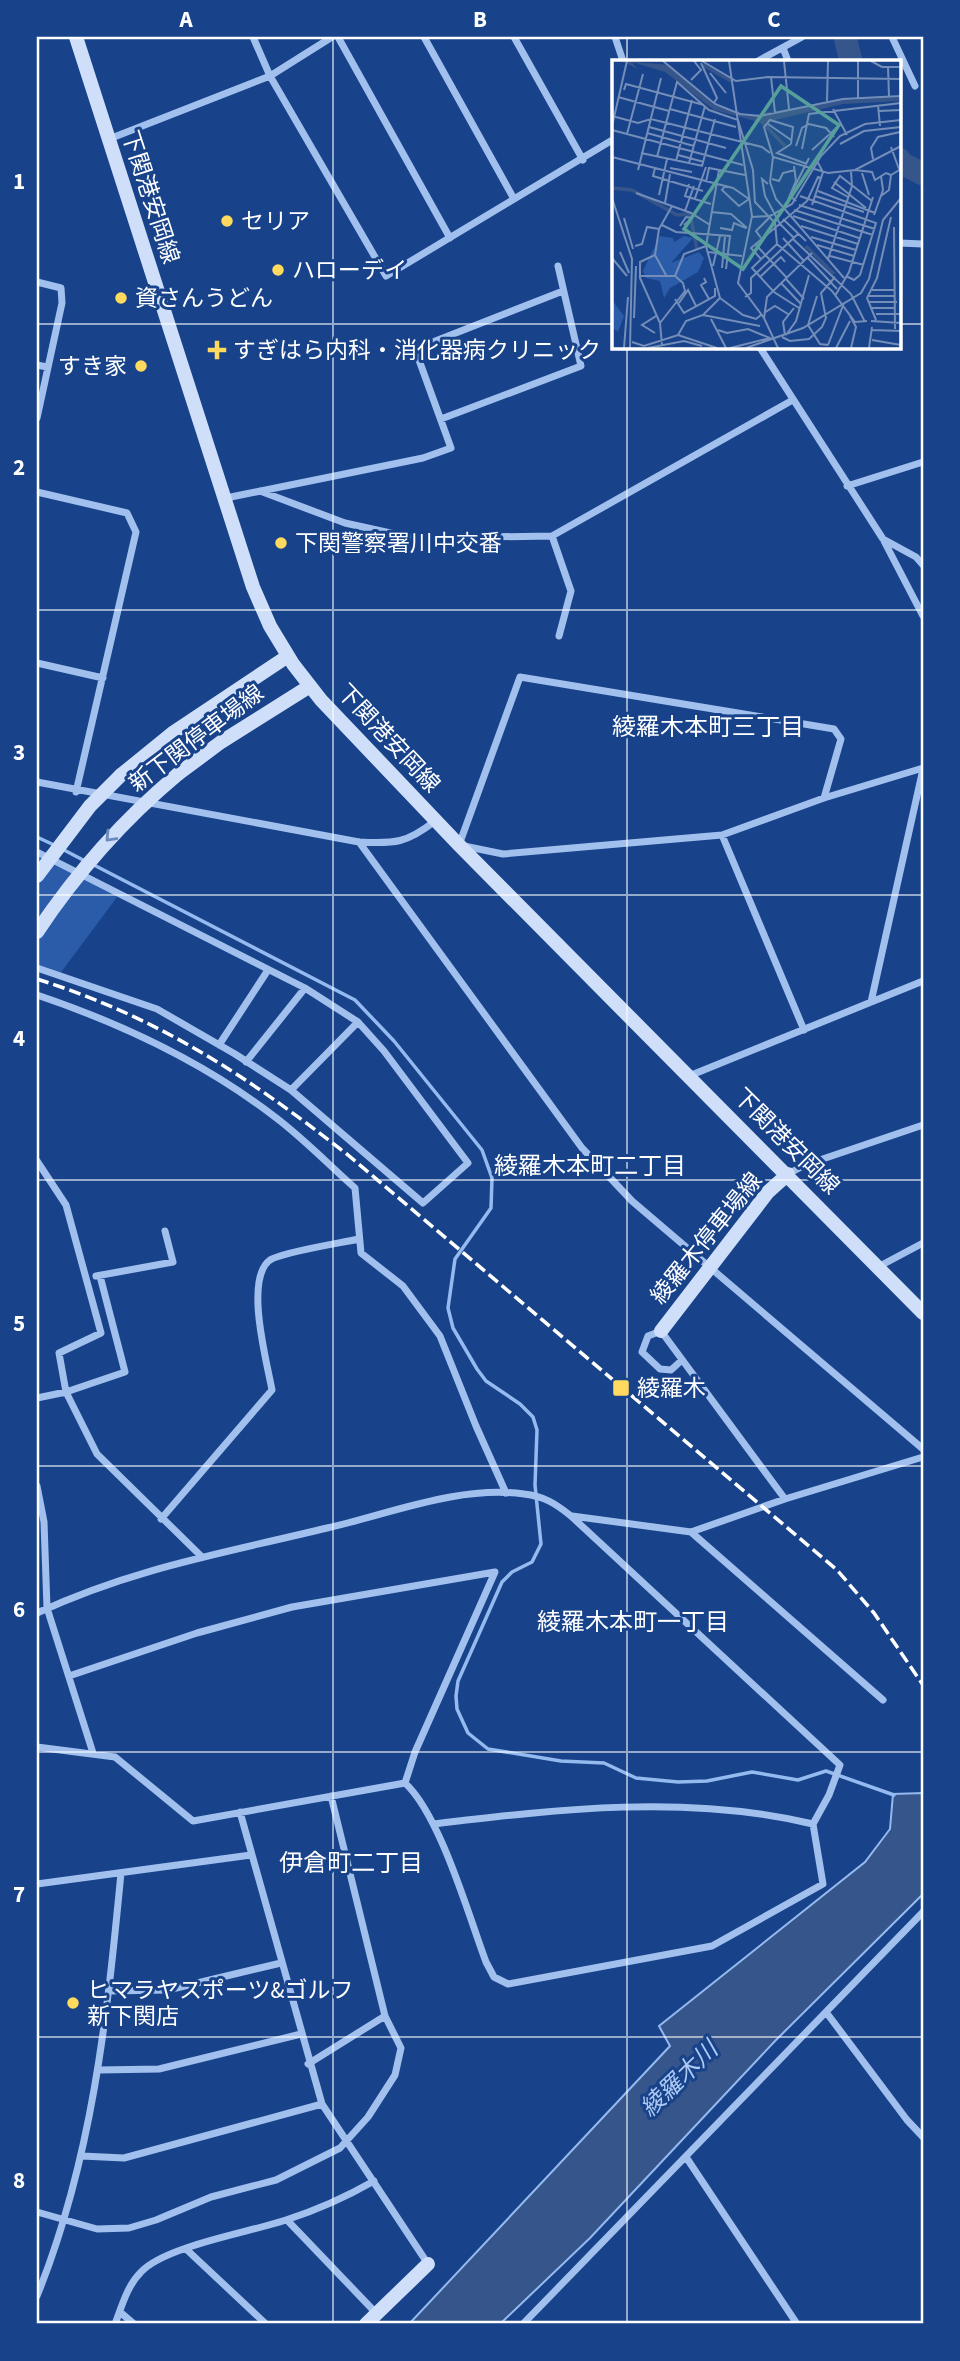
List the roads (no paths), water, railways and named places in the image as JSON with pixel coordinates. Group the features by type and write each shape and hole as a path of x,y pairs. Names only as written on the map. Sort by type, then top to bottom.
{"main road":[{"name":"下関港安岡線","path":"76,37 253,587 288,656 310,686 459,845 923,1313"},
{"name":"新下関停車場線","path":"37,876 90,806 121,775 174,732 288,656"},
{"name":"新下関停車場線","path":"37,932 80,872 113,834 178,774 221,741 310,686"},
{"name":"綾羅木停車場線","path":"661,1331 768,1192 788,1174"},
{"path":"366,2324 428,2264"}],"street":[{"path":"253,37 270,76 386,276 612,140"},
{"path":"108,139 270,76 332,37"},
{"path":"338,37 450,238"},
{"path":"424,37 514,199"},
{"path":"514,37 583,160"},
{"path":"615,37 623,60"},
{"path":"760,60 802,37"},
{"path":"892,37 915,86"},
{"path":"783,48 788,60"},
{"path":"900,243 923,244"},
{"path":"441,419 581,366 558,265"},
{"path":"37,282 61,288 62,303 37,418"},
{"path":"226,498 423,458 451,448 415,349 563,291"},
{"path":"760,348 791,401 883,539 923,616"},
{"path":"37,365 47,367"},
{"path":"260,491 345,523 413,538 552,536 791,401"},
{"path":"847,486 923,462"},
{"path":"37,492 127,513 136,532 76,792"},
{"path":"552,536 571,590 559,636"},
{"path":"883,539 916,557 923,565"},
{"path":"37,663 103,678"},
{"path":"824,797 841,740 834,729 520,677 459,845 503,855 722,835 824,797 923,769 871,1002"},
{"path":"37,782 76,792 359,842 394,844 416,836 436,821"},
{"path":"722,835 804,1030"},
{"path":"359,842 582,1148 632,1201 923,1449"},
{"path":"37,852 305,988 358,1022 468,1163 423,1203 291,1090 219,1045 157,1009 37,968"},
{"path":"219,1045 268,970"},
{"path":"690,1076 923,981"},
{"path":"246,1062 305,988"},
{"path":"37,995 153,1043 274,1116 355,1188 361,1253 403,1286 440,1336 506,1493"},
{"path":"291,1090 358,1022"},
{"path":"788,1174 805,1165 923,1125"},
{"path":"37,1161 66,1205 89,1278 101,1333 58,1353 66,1392 97,1454 201,1556"},
{"path":"89,1278 173,1262 165,1231"},
{"path":"162,1519 272,1390 257,1305 261,1270 271,1259 359,1239"},
{"path":"878,1267 923,1244"},
{"path":"37,1398 66,1392 125,1372 100,1276"},
{"path":"682,1360 671,1370 660,1369 642,1352 648,1336 661,1331 785,1499"},
{"path":"571,1516 691,1532 785,1499 923,1457"},
{"path":"37,1486 44,1522 47,1608 93,1753"},
{"path":"37,1613 124,1577 201,1556 461,1495 528,1494 546,1498 571,1516 840,1765 813,1825 823,1884 712,1946 508,1984 494,1977 486,1962 434,1824 419,1796 405,1783"},
{"path":"691,1532 883,1700"},
{"path":"69,1676 197,1633 292,1607 495,1572 415,1752 405,1783"},
{"path":"37,1747 115,1758 193,1821 405,1783"},
{"path":"37,2212 97,2230 129,2228 211,2197 276,2180 348,2142 395,2075 401,2048 385,2015 331,1796"},
{"path":"434,1824 558,1809 653,1805 765,1813 813,1825"},
{"path":"240,1812 308,2064 322,2104 428,2264"},
{"path":"37,1884 251,1854"},
{"path":"37,2296 65,2220 82,2156 99,2070 110,1992 121,1873"},
{"path":"523,2324 923,1912"},
{"path":"110,1992 168,1990 281,1963"},
{"path":"826,2012 907,2120 923,2137"},
{"path":"308,2064 385,2015"},
{"path":"99,2070 159,2069 301,2034"},
{"path":"82,2156 124,2158 322,2104"},
{"path":"686,2158 797,2324"},
{"path":"115,2324 127,2292 141,2270 186,2249 287,2220 338,2201 374,2181"},
{"path":"287,2220 376,2313"},
{"path":"186,2249 266,2324"},
{"path":"120,2312 134,2324"}],"water":[{"name":"綾羅木川","path":"923,1793 923,1894 775,2041 590,2238 500,2324 409,2324 670,2046 659,2026 865,1862 890,1829 893,1794"}],"waterway":[{"path":"845,37 851,60"},
{"path":"900,161 923,174"},
{"path":"37,837 54,845"},
{"path":"64,850 85,861"},
{"path":"92,864 355,1000 394,1041 482,1150 492,1178 491,1208 455,1259 448,1308 453,1328 486,1381 520,1404 533,1417 537,1430 535,1485 541,1544 532,1562 512,1572 502,1582 458,1681 457,1709 468,1733 488,1749 561,1761 604,1763 636,1778 678,1782 707,1781 752,1772 798,1780 826,1771 894,1795"}],"railway":[{"path":"37,979 123,1012 201,1052 274,1100 348,1155 837,1570 874,1613 923,1685"}],"place":[{"name":"セリア","path":"227,221"},
{"name":"ハローデイ","path":"278,270"},
{"name":"資さんうどん","path":"121,298"},
{"name":"すぎはら内科・消化器病クリニック","path":"217,350"},
{"name":"すき家","path":"141,366"},
{"name":"下関警察署川中交番","path":"281,543"},
{"name":"綾羅木","path":"621,1388"},
{"name":"ヒマラヤスポーツ&ゴルフ 新下関店","path":"73,2003"}],"district":[{"name":"綾羅木本町三丁目","path":"708,727"},
{"name":"綾羅木本町二丁目","path":"590,1166"},
{"name":"綾羅木本町一丁目","path":"633,1622"},
{"name":"伊倉町二丁目","path":"351,1863"}]}
